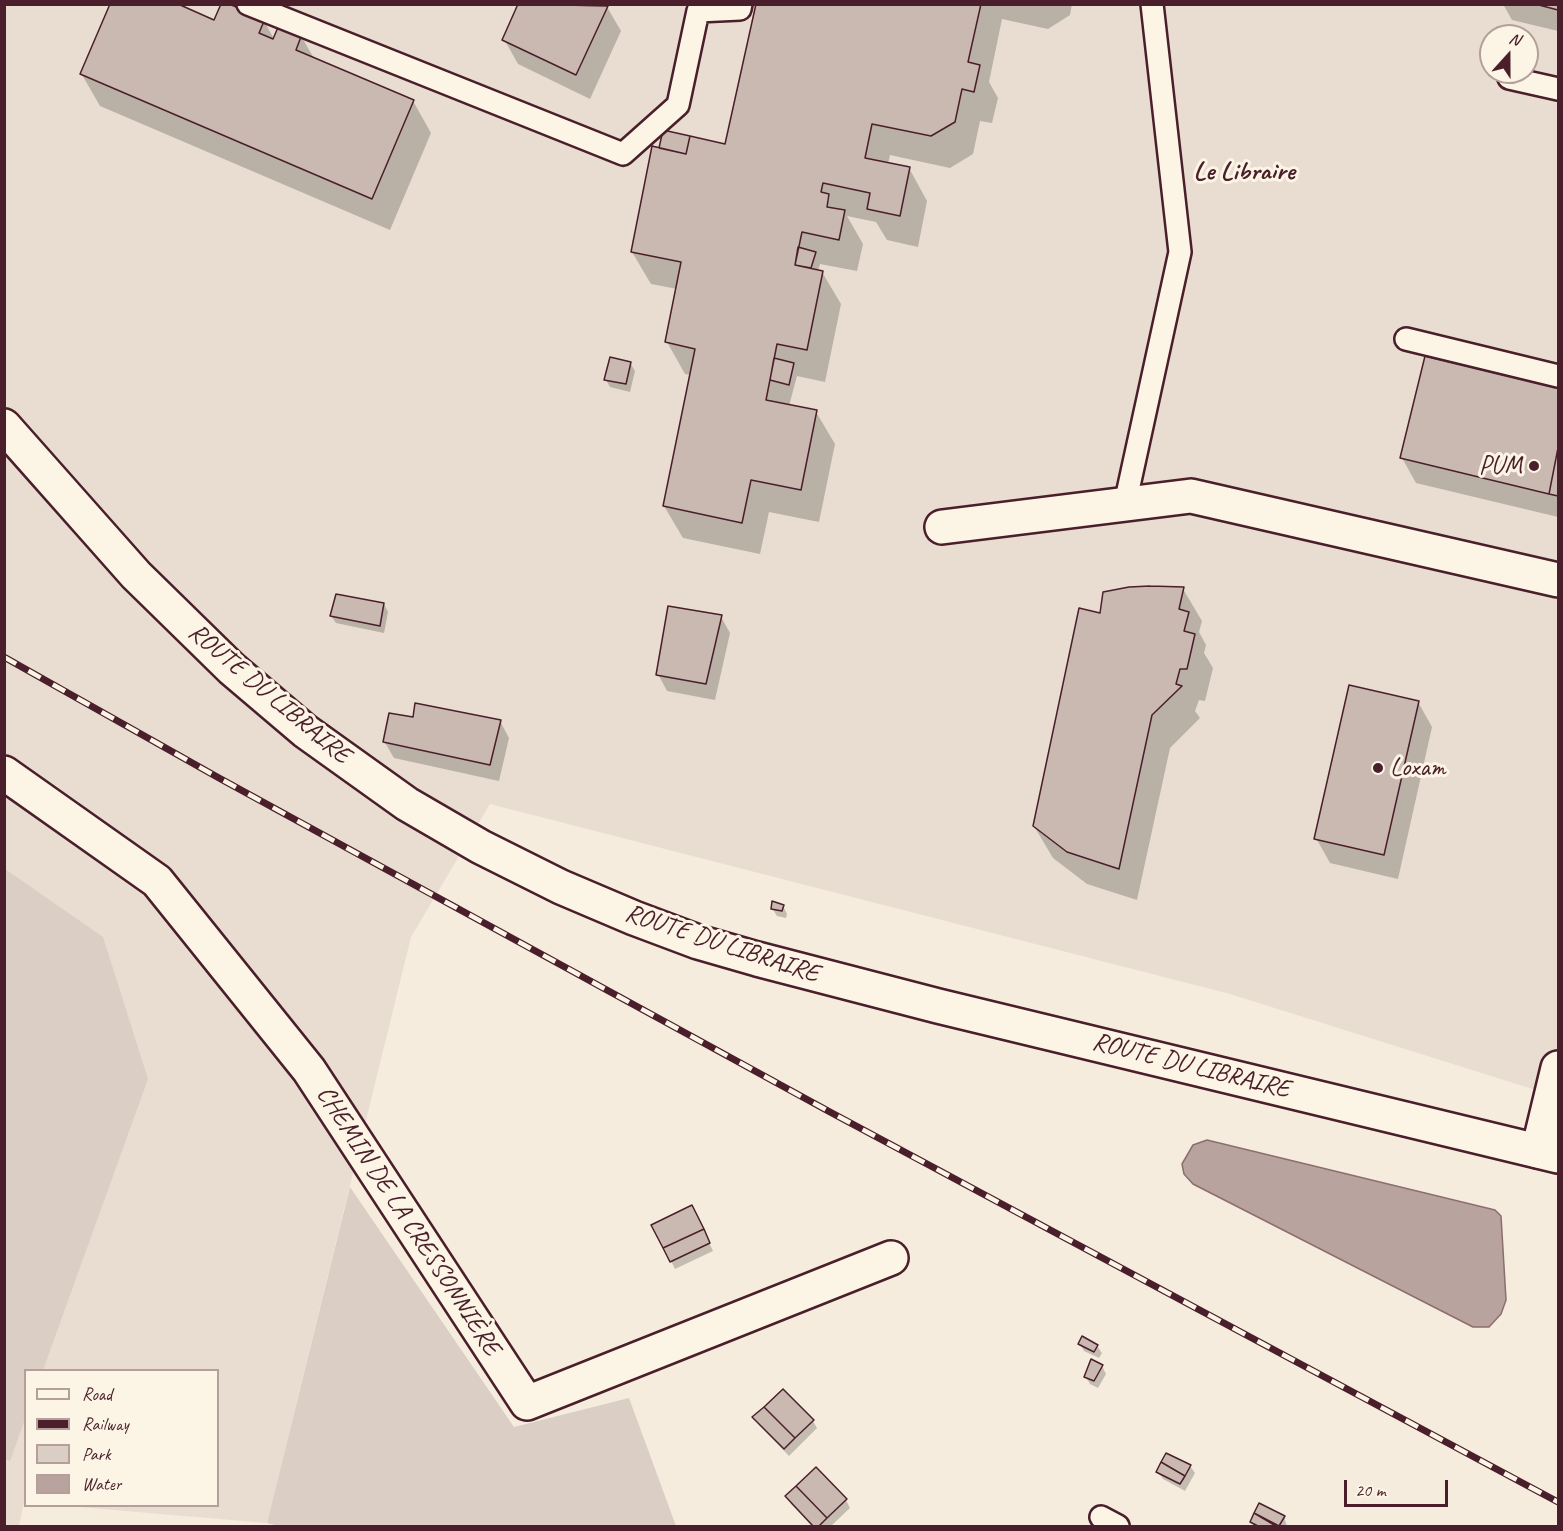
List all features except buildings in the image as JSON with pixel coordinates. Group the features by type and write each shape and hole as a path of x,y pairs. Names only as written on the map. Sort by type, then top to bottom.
{"street":[{"name":"ROUTE DU LIBRAIRE","path":"4,426 136,575 232,669 305,731 407,804 481,847 561,887 676,934 757,959 1548,1154"},
{"path":"942,527 1191,496 1558,580"},
{"name":"CHEMIN DE LA CRESSONNIÈRE","path":"4,773 157,881 309,1070 526,1403 891,1258"},
{"path":"1548,1154 1558,1068"}],"lane":[{"path":"248,4 623,154 678,105 698,11 740,9 741,4"},
{"path":"1125,504 1180,252 1152,4"},
{"path":"1538,84 1558,88"},
{"path":"1406,339 1558,376"}],"shaded area":[{"path":"5,5 1558,5 1558,1097 1230,994 490,804 411,937 267,1523 78,1507 219,1507 219,1369 24,1369 24,1502 19,1526 5,1526"}],"green space":[{"path":"5,869 103,937 148,1079 43,1369 24,1369 24,1422 10,1461 4,1459"},
{"path":"350,1187 514,1427 629,1398 676,1526 279,1526 267,1523"}],"water":[{"path":"1207,1140 1495,1210 1501,1216 1506,1300 1501,1314 1489,1327 1473,1327 1193,1184 1184,1174 1182,1164 1193,1145"}],"railway":[{"path":"4,657 219,778 830,1112 1558,1502"}],"place":[{"name":"PUM","path":"1534,466"},
{"name":"Loxam","path":"1378,768"}],"district":[{"name":"Le Libraire","path":"1244,172"}]}
